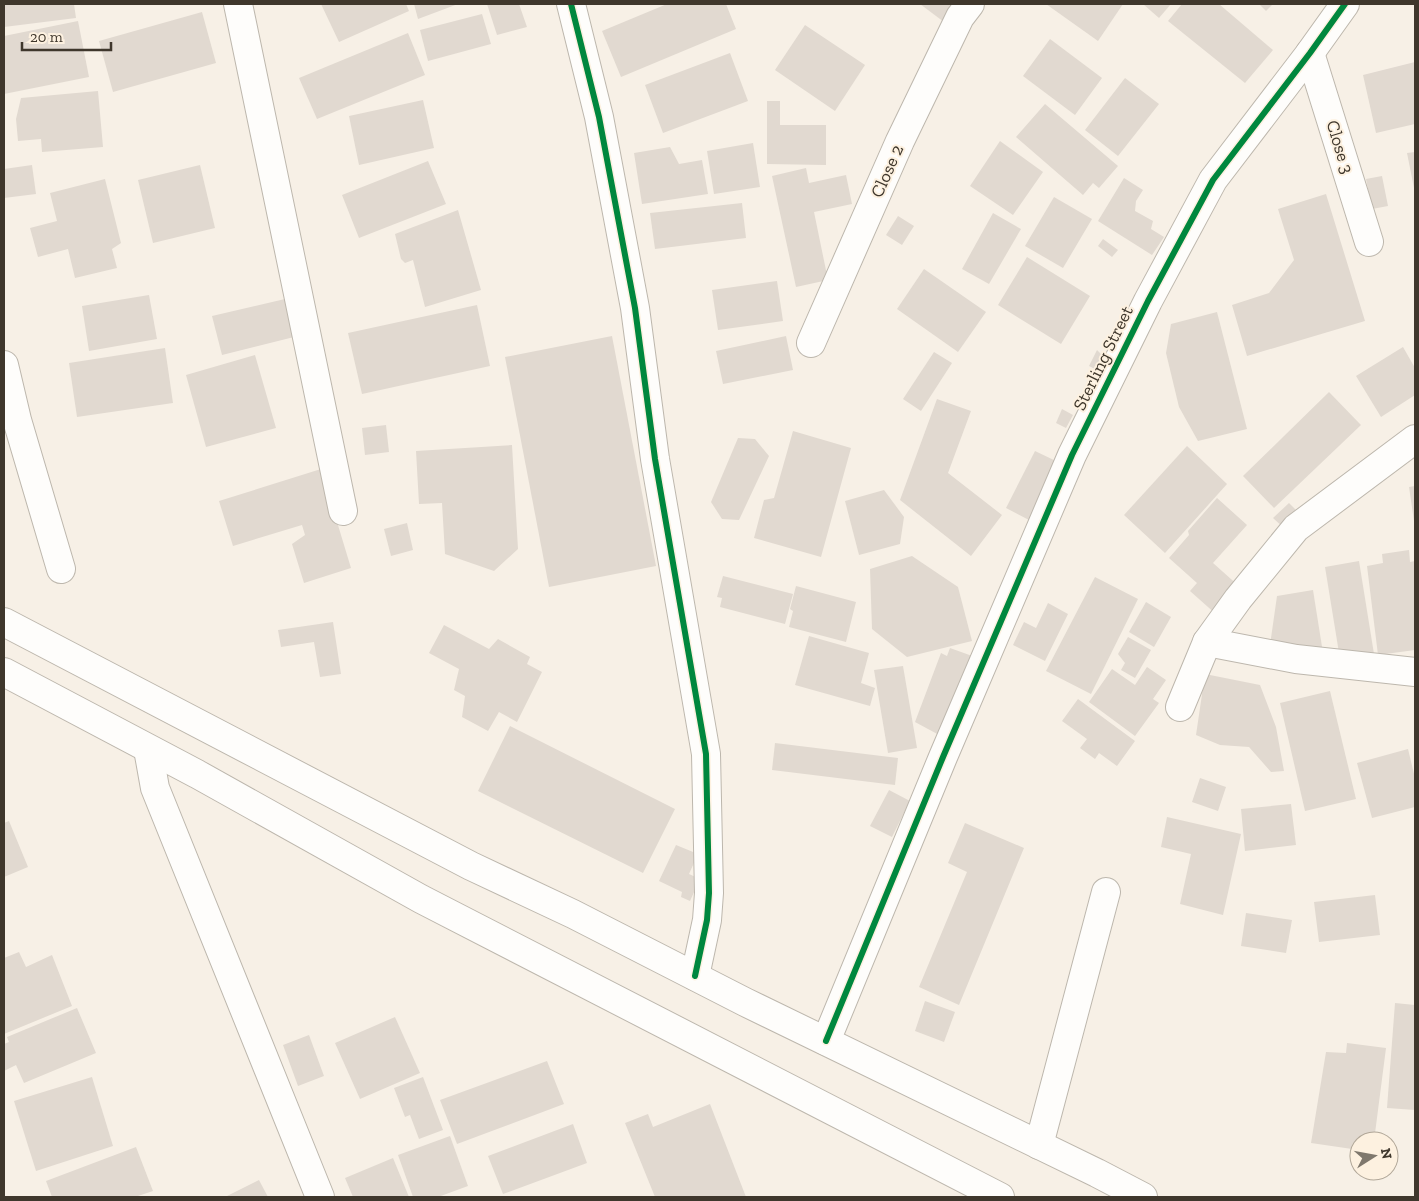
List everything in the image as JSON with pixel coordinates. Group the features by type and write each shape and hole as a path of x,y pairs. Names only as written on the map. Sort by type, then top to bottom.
{"street":[{"path":"238,4 343,511"},
{"path":"571,4 599,117 635,308 655,459 706,754 709,893 707,920 695,976"},
{"name":"Close 2","path":"811,343 900,141 960,17 970,4"},
{"name":"Sterling Street","path":"826,1041 943,757 1072,455 1148,302 1213,180 1345,4"},
{"name":"Close 3","path":"1310,52 1369,242"},
{"path":"4,365 17,420 61,569"},
{"path":"1180,706 1207,642 1238,599 1296,528 1415,439"},
{"path":"4,622 471,866 573,914 1143,1197"},
{"path":"1207,642 1296,658 1415,672"},
{"path":"4,672 197,774 421,899 1000,1197"},
{"path":"148,749 155,788 320,1197"},
{"path":"1039,1145 1106,892"}],"building":[{"path":"4,4 74,4 76,18 4,27"},
{"path":"321,4 406,4 409,11 339,42"},
{"path":"414,4 458,4 418,19"},
{"path":"487,4 519,4 527,27 497,35"},
{"path":"667,4 726,4 736,29 621,77 602,31"},
{"path":"920,4 948,4 950,5 944,22"},
{"path":"1046,4 1123,4 1098,41"},
{"path":"1143,4 1171,4 1159,18"},
{"path":"1182,4 1219,4 1273,50 1245,83 1168,21"},
{"path":"1259,4 1273,4 1266,11"},
{"path":"202,12 216,63 113,92 99,41"},
{"path":"482,14 491,44 428,61 420,30"},
{"path":"78,21 89,77 4,94 4,36"},
{"path":"805,25 865,65 835,111 775,70"},
{"path":"408,33 425,75 317,119 299,78"},
{"path":"1050,39 1102,78 1075,115 1023,76"},
{"path":"730,53 748,101 663,133 645,85"},
{"path":"1415,62 1415,124 1376,133 1363,75"},
{"path":"1125,78 1159,104 1118,156 1085,130"},
{"path":"98,91 103,147 42,152 41,139 18,141 16,119 21,98"},
{"path":"423,100 434,148 359,165 349,116"},
{"path":"767,101 780,101 780,125 826,125 826,165 767,164"},
{"path":"1045,104 1118,166 1099,188 1093,183 1083,195 1016,137"},
{"path":"1000,141 1043,172 1013,215 970,186"},
{"path":"753,143 760,187 714,194 707,151"},
{"path":"670,147 679,164 702,160 708,194 642,204 634,153"},
{"path":"1415,152 1415,188 1414,188 1407,153"},
{"path":"428,161 446,204 359,238 342,195"},
{"path":"32,165 36,194 4,198 4,169"},
{"path":"200,165 215,228 153,243 138,180"},
{"path":"806,168 809,183 846,175 852,204 814,212 828,280 796,287 772,176"},
{"path":"1382,176 1388,206 1372,209 1366,179"},
{"path":"1124,178 1143,190 1136,201 1135,211 1153,221 1151,229 1164,237 1152,255 1098,221"},
{"path":"105,179 121,243 112,249 117,268 75,278 68,249 38,257 30,228 57,221 50,193"},
{"path":"1326,194 1365,321 1247,356 1232,305 1269,293 1294,260 1278,209"},
{"path":"1054,197 1092,219 1063,268 1025,246"},
{"path":"742,203 746,238 655,249 650,213"},
{"path":"458,210 481,290 425,307 413,260 405,263 401,259 395,234"},
{"path":"993,213 1021,229 989,284 962,269"},
{"path":"898,216 914,226 902,245 886,235"},
{"path":"1103,239 1118,250 1112,257 1098,246"},
{"path":"1027,257 1090,296 1061,344 998,305"},
{"path":"924,269 986,312 958,352 897,309"},
{"path":"777,281 783,321 718,330 712,290"},
{"path":"149,295 157,339 89,351 82,306"},
{"path":"285,299 294,337 222,355 212,316"},
{"path":"477,305 490,366 362,394 348,333"},
{"path":"1217,312 1247,429 1198,441 1179,407 1166,353 1171,324"},
{"path":"612,336 656,566 549,587 505,357"},
{"path":"786,336 793,370 723,384 716,351"},
{"path":"1403,347 1415,368 1415,395 1381,417 1356,376"},
{"path":"165,348 173,403 77,417 69,363"},
{"path":"1097,350 1102,355 1095,369 1089,366"},
{"path":"934,352 952,363 921,411 903,399"},
{"path":"255,355 276,428 206,447 186,375"},
{"path":"1329,392 1361,425 1274,508 1243,476"},
{"path":"937,399 971,411 948,473 1002,515 971,556 900,500"},
{"path":"1062,409 1073,415 1066,428 1056,423"},
{"path":"386,425 389,452 365,455 362,428"},
{"path":"793,431 851,448 821,557 754,538 764,500 774,498"},
{"path":"738,438 755,439 769,456 739,520 722,519 711,502"},
{"path":"512,445 518,549 494,571 445,554 442,503 419,504 416,451"},
{"path":"1187,446 1227,484 1165,553 1124,515"},
{"path":"1035,451 1058,462 1029,520 1006,508"},
{"path":"321,469 351,568 304,583 292,544 305,535 302,525 233,546 219,501"},
{"path":"1415,486 1415,520 1414,521 1409,487"},
{"path":"884,490 904,517 900,544 859,555 845,501"},
{"path":"1217,498 1247,525 1213,563 1241,588 1217,615 1190,591 1197,583 1169,558 1189,535 1188,531"},
{"path":"1289,503 1300,514 1285,529 1273,518"},
{"path":"407,523 413,550 391,556 384,529"},
{"path":"1409,550 1410,562 1415,561 1415,650 1378,655 1367,566 1383,563 1382,554"},
{"path":"912,556 958,587 972,641 907,657 872,629 870,569"},
{"path":"1359,561 1374,654 1340,659 1325,567"},
{"path":"723,576 793,594 785,624 720,607 722,598 717,597"},
{"path":"1095,577 1138,599 1091,694 1046,671"},
{"path":"796,586 856,602 846,642 789,627 793,611 790,609"},
{"path":"1313,590 1323,653 1270,645 1277,596"},
{"path":"1146,602 1171,617 1154,647 1129,632"},
{"path":"1048,603 1068,614 1045,661 1013,645 1024,622 1036,628"},
{"path":"333,622 341,674 320,677 314,642 281,647 278,630"},
{"path":"444,625 489,649 498,639 530,657 527,664 542,672 517,722 499,712 488,731 462,717 465,696 454,690 459,669 429,653"},
{"path":"809,636 869,653 861,683 875,688 870,706 795,685"},
{"path":"1128,637 1151,650 1135,678 1121,670 1125,663 1118,654"},
{"path":"950,648 975,657 941,736 915,722 941,653 947,656"},
{"path":"903,666 917,748 888,753 874,670"},
{"path":"1147,667 1166,680 1153,699 1159,703 1135,736 1089,702 1112,669 1135,685"},
{"path":"1205,674 1260,685 1276,727 1284,771 1271,772 1249,747 1220,745 1196,735"},
{"path":"1330,691 1356,799 1305,811 1280,703"},
{"path":"1078,699 1135,741 1117,766 1099,753 1095,759 1080,748 1087,739 1062,721"},
{"path":"510,726 675,809 643,873 478,791"},
{"path":"775,743 898,758 895,785 772,770"},
{"path":"1408,749 1415,778 1415,807 1372,818 1357,763"},
{"path":"1200,778 1226,787 1218,811 1192,802"},
{"path":"889,790 910,801 892,837 870,826"},
{"path":"1291,804 1296,845 1245,851 1241,809"},
{"path":"1167,817 1241,834 1223,915 1180,904 1191,854 1161,847"},
{"path":"9,821 28,867 4,877 4,823"},
{"path":"965,823 1024,848 959,1005 919,987 967,872 948,863"},
{"path":"676,845 698,854 689,874 700,879 690,901 681,897 682,892 659,881"},
{"path":"1375,895 1380,935 1319,942 1314,902"},
{"path":"1246,913 1292,920 1286,953 1241,946"},
{"path":"19,952 26,967 52,955 72,1006 4,1034 4,958"},
{"path":"925,1001 955,1012 944,1042 915,1031"},
{"path":"1395,1003 1415,1005 1415,1110 1387,1108"},
{"path":"77,1008 96,1053 24,1083 16,1065 4,1071 4,1044 9,1042 7,1037"},
{"path":"395,1017 420,1073 360,1099 335,1043"},
{"path":"309,1035 324,1076 298,1086 283,1045"},
{"path":"1347,1043 1386,1048 1375,1131 1349,1131 1349,1149 1311,1143 1326,1052 1346,1053"},
{"path":"547,1061 564,1104 457,1144 440,1100"},
{"path":"92,1077 113,1146 36,1171 14,1101"},
{"path":"423,1077 443,1130 419,1139 410,1115 405,1117 394,1088"},
{"path":"710,1104 746,1197 655,1197 625,1123 648,1114 653,1127"},
{"path":"573,1124 587,1163 503,1194 488,1156"},
{"path":"450,1136 468,1186 438,1197 413,1197 398,1155"},
{"path":"136,1147 153,1191 135,1197 52,1197 46,1181"},
{"path":"393,1158 409,1197 353,1197 345,1178"},
{"path":"259,1180 268,1197 225,1197"}],"cycle path":[{"path":"571,4 599,117 635,308 655,459 706,754 709,893 707,920 695,976"},
{"path":"826,1041 943,757 1072,455 1148,301 1213,180 1345,4"}]}
